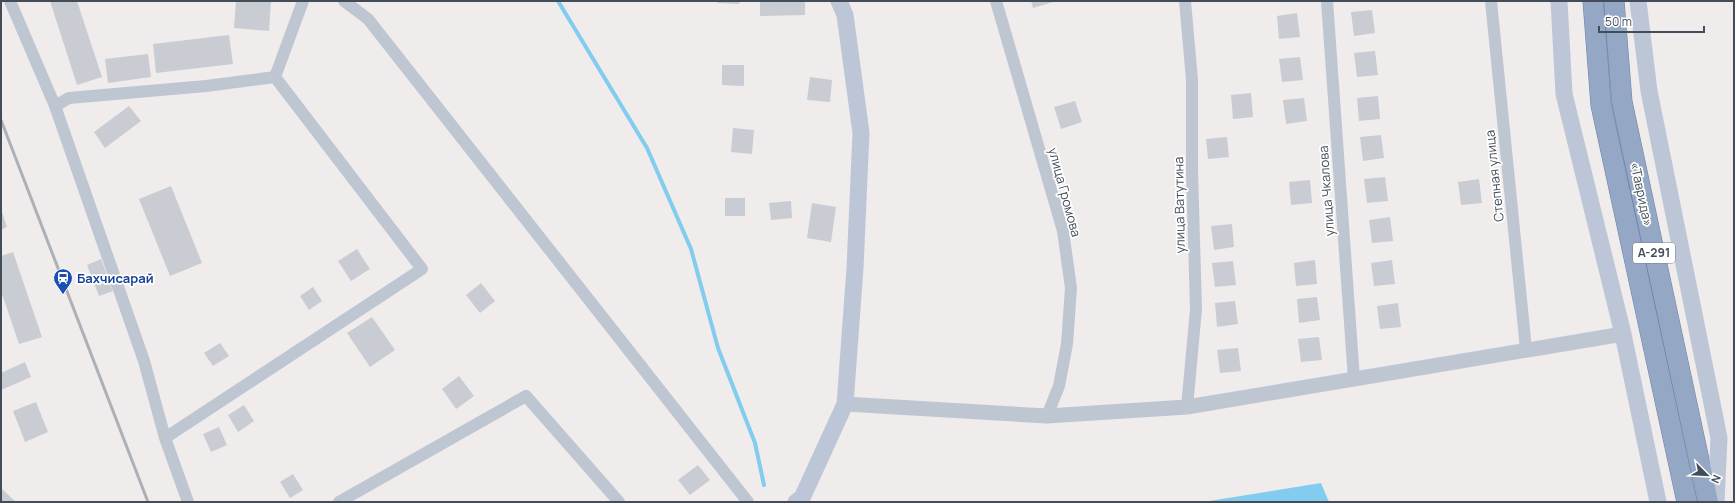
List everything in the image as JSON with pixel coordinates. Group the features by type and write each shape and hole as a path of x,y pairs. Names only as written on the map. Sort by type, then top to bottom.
{"highway":[{"name":"«Таврида»","path":"1593,1 1601,105 1687,502"},
{"name":"«Таврида»","path":"1614,1 1622,102 1708,502"}],"main road":[{"path":"796,502 802,498 845,404 855,268 861,133 845,15 839,1"},
{"path":"1559,1 1564,94 1623,334 1658,502"},
{"path":"1638,1 1649,91 1719,438 1716,502"}],"street":[{"path":"10,1 55,106 144,361 165,438 188,502"},
{"path":"275,77 303,1"},
{"path":"344,1 368,19 748,502"},
{"name":"улица Громова","path":"996,1 1063,231 1071,288 1067,344 1059,386 1047,416"},
{"name":"улица Ватутина","path":"1185,1 1192,80 1192,170 1196,309 1187,407"},
{"name":"улица Чкалова","path":"1327,1 1354,379"},
{"name":"Степная улица","path":"1491,1 1526,349"},
{"path":"55,106 69,98 206,86 275,77"},
{"path":"165,438 422,269 275,77"},
{"path":"845,404 1047,416 1187,407 1526,349 1623,334"},
{"path":"339,502 526,396 618,502"}],"water":[{"path":"1321,483 1329,502 1203,502"}],"building":[{"path":"50,1 77,1 102,77 77,85"},
{"path":"236,1 271,1 269,31 234,28"},
{"path":"718,1 740,1 739,4 717,3"},
{"path":"760,1 805,1 805,15 760,16"},
{"path":"1031,1 1057,1 1033,8"},
{"path":"1372,10 1375,33 1354,36 1351,12"},
{"path":"1297,13 1300,37 1279,39 1277,16"},
{"path":"229,35 233,64 156,73 153,44"},
{"path":"1375,51 1378,75 1357,77 1354,53"},
{"path":"148,54 151,77 108,83 105,59"},
{"path":"1300,57 1303,80 1282,82 1279,59"},
{"path":"722,65 744,65 744,86 722,85"},
{"path":"810,77 832,80 830,102 807,100"},
{"path":"1251,93 1253,117 1233,119 1231,95"},
{"path":"1378,96 1380,119 1359,121 1357,98"},
{"path":"1304,98 1307,121 1286,124 1283,100"},
{"path":"1075,101 1082,122 1061,129 1054,107"},
{"path":"129,106 141,121 105,148 94,132"},
{"path":"733,128 754,130 752,154 731,152"},
{"path":"1381,135 1384,158 1363,161 1360,137"},
{"path":"1227,137 1229,157 1208,159 1206,139"},
{"path":"1385,177 1388,201 1367,203 1364,179"},
{"path":"1479,179 1482,203 1461,205 1458,182"},
{"path":"1310,180 1312,203 1291,205 1289,182"},
{"path":"171,186 202,263 170,276 139,199"},
{"path":"725,198 745,198 745,216 725,216"},
{"path":"791,201 792,218 771,220 769,203"},
{"path":"812,203 836,207 831,242 807,238"},
{"path":"2,212 7,227 1,230 1,213"},
{"path":"1390,217 1393,241 1372,243 1369,220"},
{"path":"1232,224 1234,247 1214,250 1211,226"},
{"path":"357,249 370,269 351,281 338,261"},
{"path":"13,252 42,337 19,344 1,291 1,256"},
{"path":"101,259 113,291 99,296 87,265"},
{"path":"1315,260 1317,284 1296,286 1294,263"},
{"path":"1392,260 1395,284 1374,286 1371,263"},
{"path":"1233,261 1236,285 1215,287 1212,263"},
{"path":"481,283 495,301 480,313 466,295"},
{"path":"313,287 322,301 309,310 300,296"},
{"path":"1317,297 1320,320 1299,323 1297,299"},
{"path":"1235,301 1238,324 1217,327 1215,303"},
{"path":"1398,303 1401,327 1380,329 1377,306"},
{"path":"372,317 395,350 370,367 347,333"},
{"path":"1319,337 1322,360 1301,362 1298,339"},
{"path":"220,343 229,356 213,366 204,353"},
{"path":"1238,348 1241,371 1220,373 1217,350"},
{"path":"25,362 31,377 1,390 1,373"},
{"path":"459,376 474,396 456,409 442,389"},
{"path":"36,402 48,432 25,442 13,411"},
{"path":"244,405 254,421 238,432 228,415"},
{"path":"219,427 227,445 211,452 203,434"},
{"path":"698,465 710,480 690,495 678,480"},
{"path":"293,474 303,490 290,498 280,482"},
{"path":"1,488 16,502 1,502"}],"waterway":[{"path":"558,1 647,148 691,249 718,348 755,443 764,485"}],"railway":[{"path":"1,120 148,502"}],"place":[{"name":"Бахчисарай","path":"63,295"}]}
